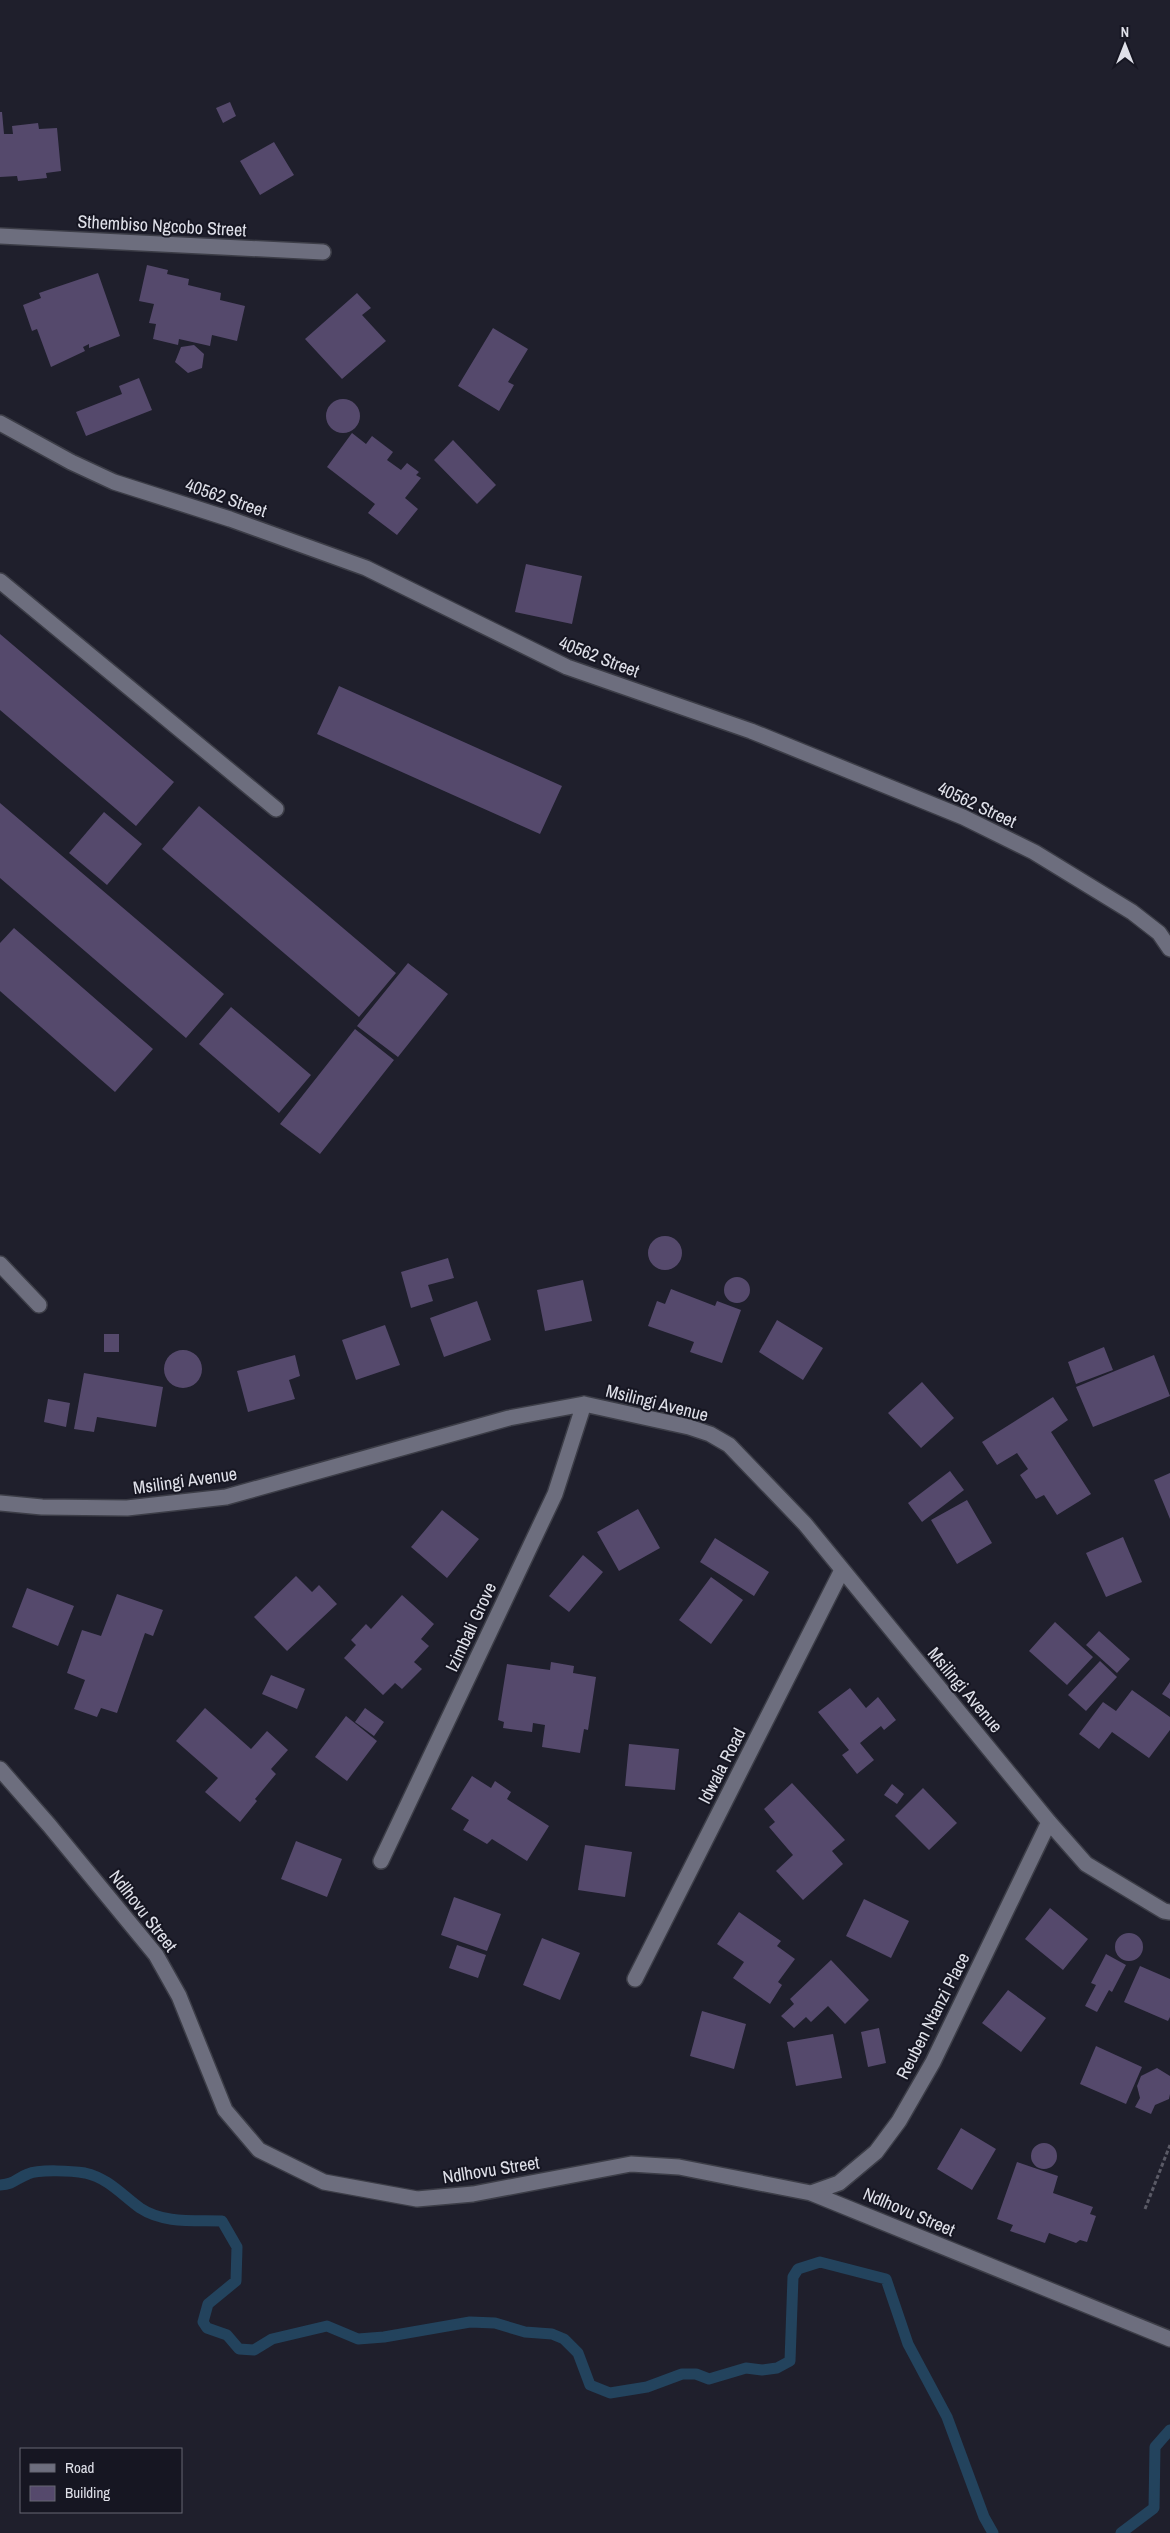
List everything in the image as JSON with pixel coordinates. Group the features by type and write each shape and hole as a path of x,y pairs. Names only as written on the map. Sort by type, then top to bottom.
{"street":[{"name":"Sthembiso Ngcobo Street","path":"0,236 323,252"},
{"name":"40562 Street","path":"0,423 71,462 114,482 256,528 366,568 421,593 473,623 566,667 751,731 963,817 1034,852 1132,912 1159,933 1170,949"},
{"path":"0,581 276,809"},
{"path":"0,1264 40,1305"},
{"name":"Msilingi Avenue","path":"0,1503 42,1507 127,1508 226,1498 509,1418 584,1404 689,1427 710,1434 728,1445 805,1524 1049,1822 1086,1864 1164,1911 1170,1912"},
{"name":"Izimbali Grove","path":"381,1861 555,1494 584,1404"},
{"name":"Idwala Road","path":"635,1980 842,1570"},
{"name":"Ndlhovu Street","path":"0,1770 156,1955 179,1996 225,2110 259,2150 324,2182 417,2199 473,2194 631,2164 679,2167 811,2193 1170,2339"},
{"name":"Reuben Ntanzi Place","path":"811,2193 839,2182 876,2152 899,2121 933,2062 1049,1822"}],"path":[{"path":"1145,2209 1170,2145"}],"building":[{"path":"230,102 236,116 223,123 216,108"},
{"path":"0,112 2,112 4,134 13,134 12,126 38,123 39,129 57,128 61,171 46,173 47,178 18,181 17,176 0,177"},
{"path":"274,142 294,175 260,195 240,161"},
{"path":"147,265 168,270 167,274 189,279 188,285 221,293 220,300 245,306 237,341 212,335 210,346 179,339 178,345 153,339 156,324 149,323 154,304 139,301"},
{"path":"98,273 120,336 89,348 89,344 83,347 85,351 51,367 37,329 32,331 23,305 41,298 39,293"},
{"path":"357,293 371,308 362,315 386,341 342,379 305,339"},
{"path":"493,328 528,349 508,382 514,385 499,411 458,386"},
{"path":"194,345 204,354 202,368 188,373 175,362 181,347"},
{"path":"139,378 152,410 86,436 76,412 122,394 119,386"},
{"path":"343,399 350,400 355,404 359,409 359,423 355,428 350,432 343,433 336,432 331,428 327,423 326,416 327,409 331,404 336,400"},
{"path":"352,433 366,444 372,436 393,452 387,460 401,470 407,463 419,472 416,475 421,478 405,498 418,509 397,535 368,513 375,504 327,467"},
{"path":"453,440 496,485 477,504 434,460"},
{"path":"526,564 582,576 572,624 515,612"},
{"path":"0,634 174,782 136,826 0,710"},
{"path":"339,686 562,786 540,834 317,734"},
{"path":"0,803 224,994 186,1038 0,878"},
{"path":"199,806 396,973 359,1017 162,849"},
{"path":"104,812 142,844 107,885 69,853"},
{"path":"14,928 153,1049 115,1092 0,991 0,943"},
{"path":"408,963 448,994 398,1057 357,1026"},
{"path":"231,1007 311,1075 279,1113 199,1044"},
{"path":"355,1029 394,1060 320,1154 280,1124"},
{"path":"665,1236 672,1237 677,1241 681,1246 681,1260 677,1265 672,1269 665,1270 658,1269 653,1265 649,1260 648,1253 649,1246 653,1241 658,1237"},
{"path":"448,1258 454,1278 428,1285 433,1301 411,1308 401,1272"},
{"path":"737,1277 746,1281 750,1290 746,1299 737,1303 728,1299 724,1290 728,1281"},
{"path":"583,1280 592,1321 545,1331 537,1290"},
{"path":"671,1289 715,1306 717,1301 741,1310 722,1363 690,1352 694,1342 648,1326 657,1301 665,1304"},
{"path":"477,1301 491,1340 444,1357 430,1318"},
{"path":"777,1320 823,1348 803,1380 759,1352"},
{"path":"385,1325 400,1365 356,1380 342,1340"},
{"path":"104,1334 119,1334 119,1352 104,1352"},
{"path":"1104,1347 1113,1370 1076,1384 1068,1362"},
{"path":"183,1350 197,1355 202,1369 197,1383 183,1388 169,1383 164,1369 169,1355"},
{"path":"295,1355 300,1376 289,1380 295,1399 248,1412 237,1371"},
{"path":"1154,1355 1170,1396 1093,1427 1076,1387"},
{"path":"84,1373 163,1387 156,1427 97,1417 94,1432 74,1429"},
{"path":"922,1382 954,1418 921,1448 888,1413"},
{"path":"1053,1397 1068,1420 1051,1432 1091,1494 1057,1515 1044,1495 1036,1499 1020,1475 1028,1469 1017,1453 997,1465 982,1442"},
{"path":"48,1399 70,1403 66,1427 44,1422"},
{"path":"950,1471 964,1490 922,1522 908,1503"},
{"path":"1170,1473 1170,1519 1154,1480"},
{"path":"967,1500 992,1543 957,1564 931,1520"},
{"path":"638,1509 660,1548 619,1571 597,1532"},
{"path":"442,1510 479,1539 447,1578 411,1547"},
{"path":"1123,1537 1142,1582 1106,1597 1086,1553"},
{"path":"715,1538 769,1572 754,1596 700,1562"},
{"path":"583,1555 603,1572 569,1612 549,1596"},
{"path":"296,1576 312,1592 319,1585 337,1604 287,1651 254,1617"},
{"path":"711,1577 743,1600 711,1644 679,1620"},
{"path":"27,1588 74,1606 58,1646 12,1627"},
{"path":"117,1594 163,1610 153,1636 145,1633 117,1713 101,1708 97,1717 74,1709 85,1680 67,1673 82,1630 101,1636"},
{"path":"402,1595 434,1624 421,1639 429,1646 414,1662 422,1669 402,1689 395,1683 383,1695 344,1658 356,1645 351,1640 366,1624 371,1629"},
{"path":"1055,1622 1093,1657 1067,1685 1029,1651"},
{"path":"1099,1631 1130,1659 1117,1673 1086,1645"},
{"path":"1100,1661 1117,1677 1086,1711 1068,1695"},
{"path":"551,1662 574,1666 573,1673 596,1677 588,1730 584,1729 580,1753 542,1747 545,1725 533,1723 532,1732 503,1728 504,1722 498,1720 507,1664 550,1670"},
{"path":"271,1675 305,1689 297,1709 262,1694"},
{"path":"1170,1682 1170,1699 1162,1694"},
{"path":"850,1688 866,1708 878,1697 896,1720 884,1730 881,1726 860,1743 874,1760 857,1774 842,1755 849,1750 818,1712"},
{"path":"1132,1690 1170,1717 1170,1730 1149,1758 1112,1732 1099,1749 1079,1734 1103,1702 1116,1711"},
{"path":"205,1708 251,1749 267,1731 288,1750 271,1769 276,1774 255,1799 257,1801 240,1822 205,1792 218,1778 176,1741"},
{"path":"365,1708 384,1722 374,1736 355,1722"},
{"path":"346,1716 377,1741 347,1781 315,1757"},
{"path":"629,1744 679,1749 675,1790 625,1786"},
{"path":"472,1776 491,1788 495,1781 511,1792 507,1799 549,1826 527,1861 492,1839 487,1844 463,1830 469,1820 451,1809"},
{"path":"792,1783 845,1840 832,1851 843,1864 803,1900 776,1871 793,1855 769,1827 775,1822 764,1809"},
{"path":"892,1784 904,1794 897,1804 884,1795"},
{"path":"923,1788 957,1823 929,1850 895,1816"},
{"path":"296,1841 342,1859 327,1897 281,1879"},
{"path":"585,1845 632,1852 625,1897 578,1890"},
{"path":"454,1897 501,1914 487,1951 441,1935"},
{"path":"864,1899 909,1921 891,1958 846,1936"},
{"path":"1050,1908 1088,1939 1063,1970 1025,1939"},
{"path":"739,1912 781,1941 777,1946 795,1959 778,1982 782,1985 770,2004 733,1978 744,1962 717,1944"},
{"path":"1129,1933 1139,1937 1143,1947 1139,1957 1129,1961 1119,1957 1115,1947 1119,1937"},
{"path":"542,1938 580,1953 560,2000 523,1985"},
{"path":"457,1945 486,1955 478,1978 449,1968"},
{"path":"1106,1954 1126,1965 1112,1992 1109,1990 1097,2012 1085,2006 1096,1985 1091,1983"},
{"path":"831,1960 869,2000 845,2024 828,2006 811,2022 806,2017 794,2028 781,2016 794,2004 790,1999"},
{"path":"1140,1966 1170,1979 1170,2017 1168,2021 1124,2002"},
{"path":"1008,1990 1046,2018 1021,2052 982,2023"},
{"path":"702,2011 746,2024 734,2069 690,2056"},
{"path":"879,2028 886,2063 868,2067 861,2032"},
{"path":"833,2034 842,2078 796,2086 787,2042"},
{"path":"1096,2046 1142,2067 1126,2104 1080,2084"},
{"path":"1157,2068 1170,2076 1170,2094 1169,2099 1155,2105 1151,2114 1135,2107 1140,2098 1137,2086 1141,2076"},
{"path":"961,2128 996,2149 972,2190 937,2169"},
{"path":"1044,2143 1054,2146 1057,2156 1054,2166 1044,2169 1034,2166 1031,2156 1034,2146"},
{"path":"1017,2162 1058,2176 1053,2193 1093,2207 1090,2214 1096,2216 1087,2242 1080,2240 1076,2243 1049,2233 1045,2243 1010,2231 1013,2225 997,2219"}],"waterway":[{"path":"0,2185 9,2184 28,2174 40,2171 85,2173 108,2183 140,2208 159,2217 180,2220 222,2221 237,2247 236,2281 208,2304 203,2322 207,2328 227,2335 239,2349 254,2350 272,2339 327,2326 358,2339 384,2337 470,2322 495,2323 525,2332 552,2334 564,2339 578,2353 590,2385 610,2393 647,2387 682,2374 696,2374 709,2379 746,2368 762,2370 777,2368 790,2361 793,2277 798,2269 820,2262 886,2279 908,2344 947,2417 984,2517 993,2533"},
{"path":"1121,2533 1154,2508 1155,2447 1170,2430"}]}
